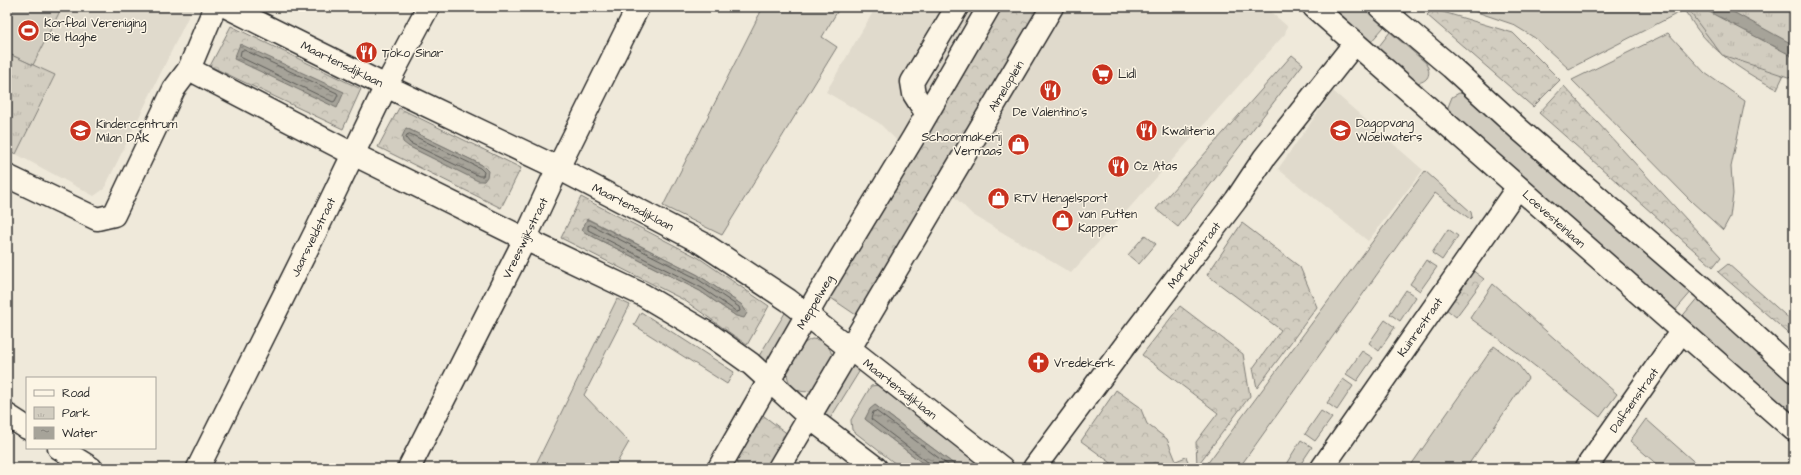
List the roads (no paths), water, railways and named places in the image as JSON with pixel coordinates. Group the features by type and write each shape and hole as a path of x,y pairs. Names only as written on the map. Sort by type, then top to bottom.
{"street":[{"path":"7,176 97,219 114,215 174,89 189,69 215,7"},
{"name":"Maartensdijklaan","path":"227,7 386,86 558,168 702,243 788,300 806,316 1002,468"},
{"name":"Jaarsveldstraat","path":"198,468 386,86 428,7"},
{"name":"Vreeswijkstraat","path":"409,468 525,239 558,168 638,7"},
{"path":"957,7 912,82 914,94 926,113 989,7"},
{"name":"Almeloplein","path":"850,350 1052,7"},
{"name":"Loevesteinlaan","path":"1314,7 1794,430"},
{"path":"1380,7 1451,67 1530,140 1703,288 1794,371"},
{"name":"Markelostraat","path":"1034,468 1236,200 1264,158 1355,43"},
{"path":"189,69 353,154 650,299 709,334 751,364 809,417 876,468"},
{"name":"Meppelweg","path":"720,468 806,316 913,138 926,113"},
{"name":"Kuinrestraat","path":"1322,468 1518,187"},
{"name":"Dalfsenstraat","path":"1586,468 1681,332"},
{"path":"779,468 850,350"},
{"path":"7,415 26,427"},
{"path":"61,449 91,468"}],"water":[{"path":"1700,7 1724,7 1794,45 1794,57"},
{"path":"240,44 344,92 337,108 234,59"},
{"path":"406,128 482,165 488,171 487,177 484,181 478,181 408,146 403,142 402,137"},
{"path":"587,219 698,275 742,305 747,313 744,318 736,316 700,291 586,233 582,230"},
{"path":"875,405 959,468 929,468 865,419 870,409"}],"place":[{"name":"Korfbal Vereniging Die Haghe","path":"29,30"},
{"name":"Toko Sinar","path":"367,53"},
{"name":"Lidl","path":"1102,74"},
{"name":"De Valentino's","path":"1050,91"},
{"name":"Dagopvang Woelwaters","path":"1341,130"},
{"name":"Kindercentrum Milan DAK","path":"80,131"},
{"name":"Kwaliteria","path":"1146,131"},
{"name":"Schoonmakerij Vermaas","path":"1018,144"},
{"name":"Öz Atas","path":"1118,166"},
{"name":"RTV Hengelsport","path":"999,198"},
{"name":"van Putten Kapper","path":"1063,221"},
{"name":"Vredekerk","path":"1038,363"}]}
